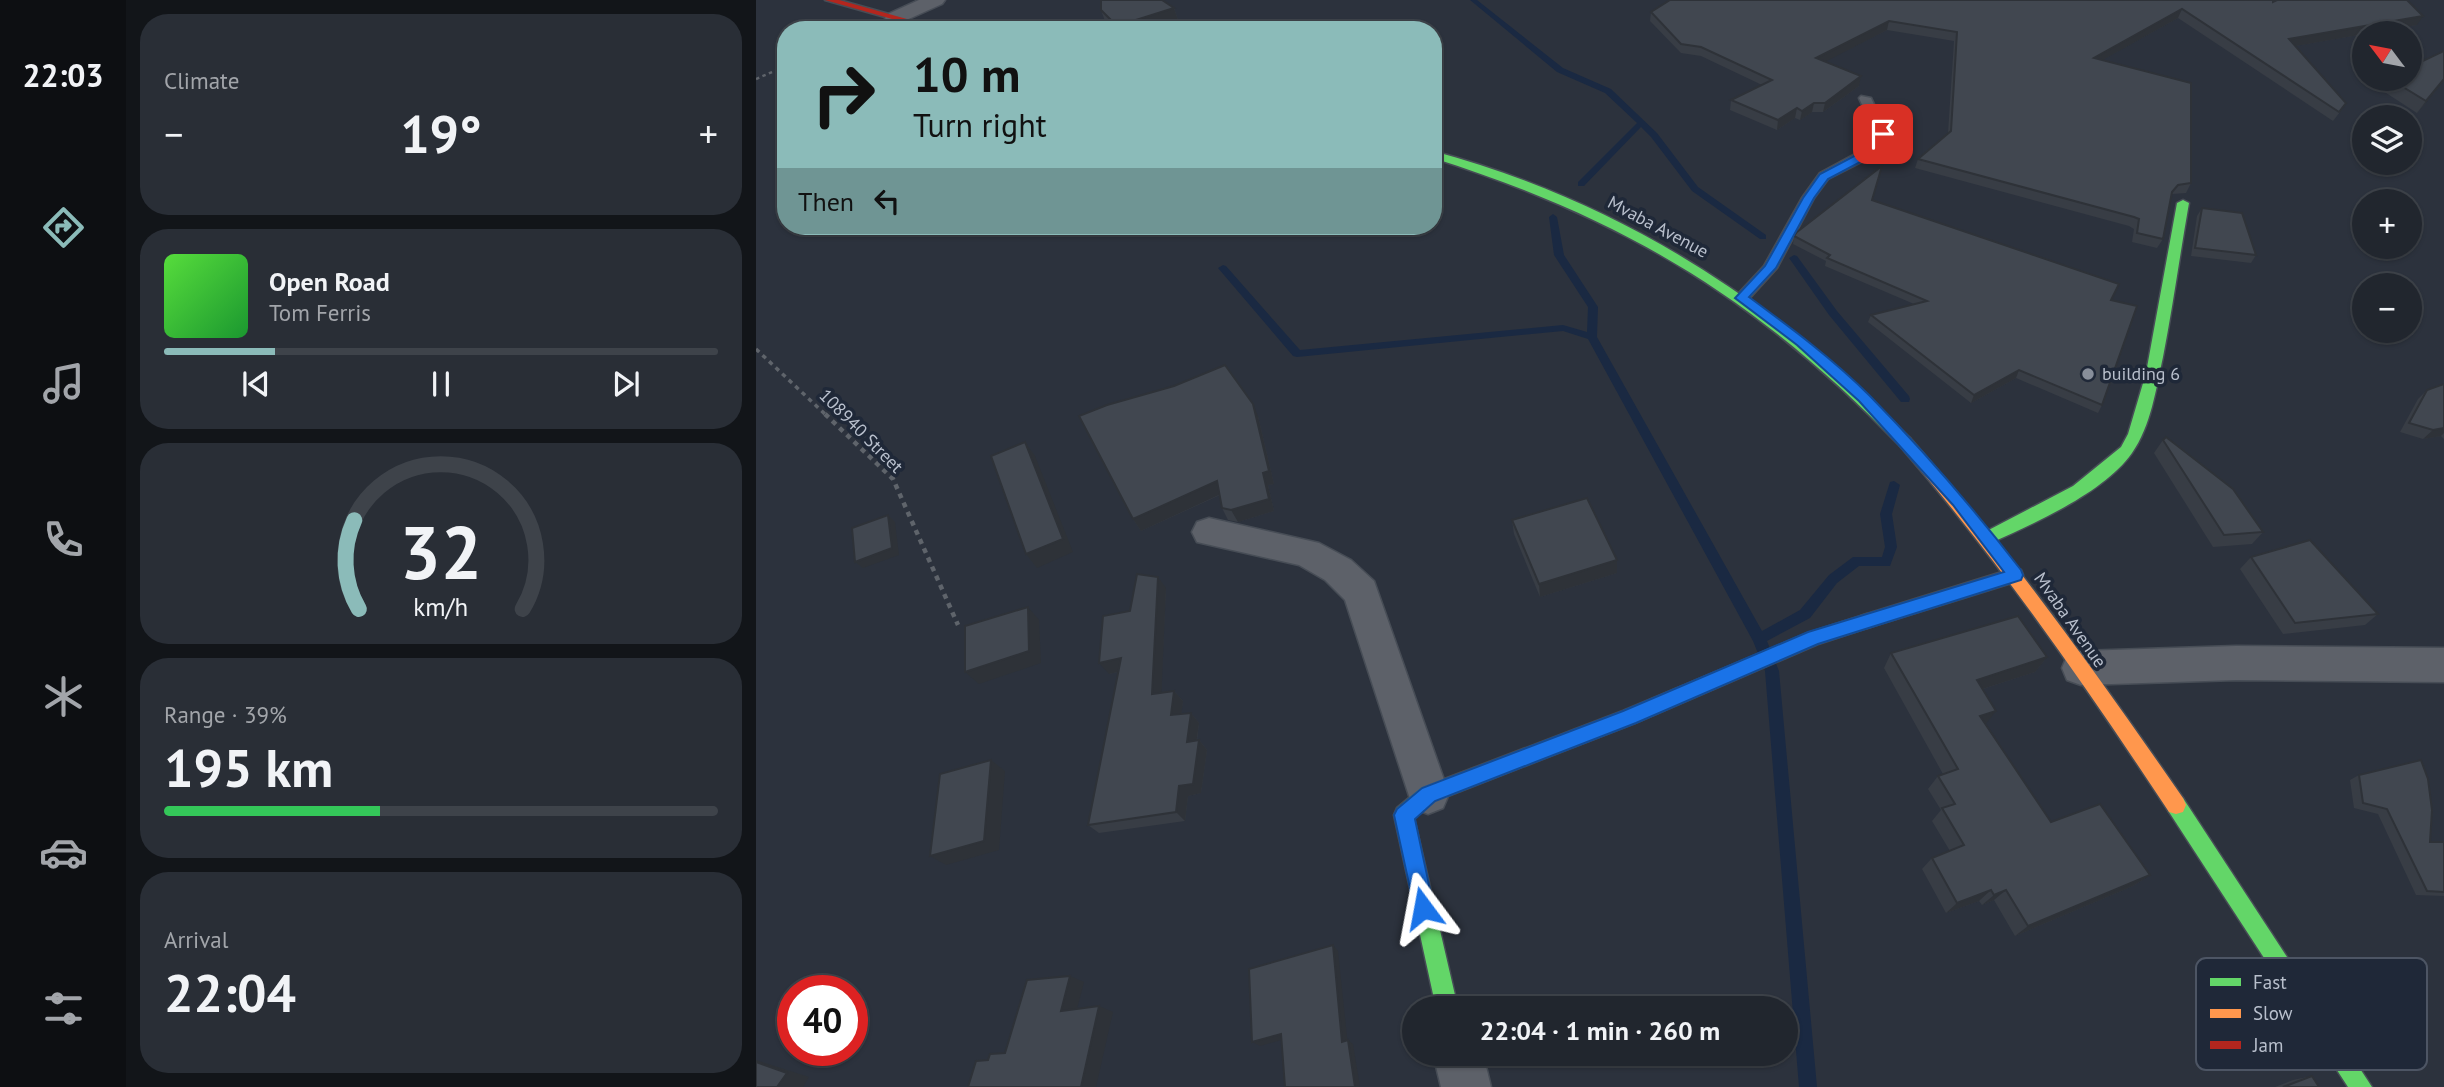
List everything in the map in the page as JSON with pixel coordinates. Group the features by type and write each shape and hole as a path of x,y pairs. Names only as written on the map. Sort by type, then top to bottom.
{"street":[{"path":"829,0 907,21"},
{"path":"895,18 935,0"},
{"name":"Mvaba Avenue","path":"1442,157 1500,174 1593,214 1701,270 1801,342 1864,398 1959,501 2015,575 2149,763 2277,958"},
{"path":"1987,538 2058,505 2128,449 2145,406 2183,203"},
{"path":"1209,532 1307,553 1338,570 1361,593 1428,794"},
{"path":"1444,996 1404,815 1428,794 1629,717 1814,638 2015,575"},
{"path":"2081,668 2236,663 2444,665"},
{"path":"1461,1066 1466,1087"},
{"name":"Mvaba Avenue","path":"2350,1070 2361,1087"}],"lane":[{"path":"1742,298 1770,268 1808,198 1824,176 1881,146 1885,141 1865,98"}],"path":[{"path":"756,79 777,70"},
{"name":"108940 Street","path":"756,349 893,479 958,625"}],"building":[{"path":"1101,0 1162,0 1174,8 1133,21 1112,21 1101,10"},
{"path":"1670,0 2407,0 2423,16 2394,21 2352,21 2352,28 2289,39 2346,103 2339,112 2182,9 2094,58 2191,83 2191,183 2178,185 2172,192 2163,239 2137,233 2139,219 2134,217 1918,159 1951,131 1957,32 1889,21 1816,58 1861,76 1825,103 1814,103 1802,111 1797,108 1778,120 1731,100 1772,80 1701,47 1681,44 1651,12"},
{"path":"2444,51 2444,79 2426,101 2410,91 2422,91 2422,61"},
{"path":"1882,166 1872,200 2119,284 2111,300 2137,306 2102,405 2019,370 1974,395 1871,315 1927,301 1827,258 1830,255 1794,236"},
{"path":"2202,208 2242,213 2256,255 2195,248"},
{"path":"1225,365 1253,404 1269,471 1263,473 1269,499 1231,510 1222,508 1217,481 1133,519 1079,416 1174,386"},
{"path":"2444,384 2444,428 2433,430 2409,423 2427,390"},
{"path":"2166,437 2233,489 2263,532 2224,535 2163,440"},
{"path":"1025,442 1063,539 1026,554 991,456"},
{"path":"1587,498 1617,560 1539,584 1512,520"},
{"path":"888,515 892,548 855,562 852,528"},
{"path":"2310,540 2378,614 2295,623 2251,557"},
{"path":"1137,574 1158,577 1152,694 1174,691 1171,715 1191,713 1187,742 1199,740 1193,784 1179,786 1176,812 1088,825 1121,658 1099,663 1103,616 1130,611"},
{"path":"1028,607 1029,651 965,672 965,626"},
{"path":"2018,616 2047,657 1977,680 1996,711 1980,716 2051,822 2100,804 2150,875 2028,926 2006,890 1994,895 1991,890 1957,903 1932,858 1964,845 1942,808 1955,804 1938,776 1958,769 1891,653"},
{"path":"991,760 984,841 930,856 940,774"},
{"path":"2421,760 2428,779 2432,810 2430,842 2444,842 2444,892 2427,891 2387,809 2363,803 2359,775"},
{"path":"1333,945 1342,1042 1348,1040 1355,1087 1285,1087 1281,1034 1252,1042 1249,969"},
{"path":"1070,976 1061,1011 1099,1006 1081,1087 968,1087 976,1061 988,1060 990,1054 1005,1053 1027,980"},
{"path":"756,1062 787,1073 777,1087 756,1087"},
{"path":"2312,1076 2319,1087 2283,1087"}],"waterway":[{"path":"1473,0 1560,70 1608,91 1654,135 1695,189 1763,237"},
{"path":"1581,184 1641,123"},
{"path":"1553,217 1559,255 1593,307 1592,337"},
{"path":"1794,258 1833,313 1905,399"},
{"path":"1223,268 1297,354 1563,328 1592,337"},
{"path":"1592,337 1759,639"},
{"path":"1759,639 1805,614 1833,579 1857,561 1886,562 1891,547 1886,514 1894,485"},
{"path":"1759,639 1772,671 1808,1087"}],"traffic: fast":[{"path":"1442,157 1565,201 1672,254 1756,309 1795,340 1834,373 1905,442"},
{"path":"1987,538 2079,490 2126,451 2135,434 2153,373 2183,203"},
{"path":"1444,996 1404,815 1428,794 1629,717 1814,638 1867,621"},
{"path":"2176,805 2276,958"},
{"path":"2350,1070 2361,1087"}],"traffic: slow":[{"path":"1905,442 2013,573 2176,805"}],"traffic: jam":[{"path":"829,0 908,21"},
{"path":"1867,621 2015,575"}],"place":[{"name":"building 6","path":"2088,374"}],"route":[{"path":"1423,908 1404,815 1428,794 1629,717 1814,638 2015,575 1959,501 1864,398 1801,342 1742,298 1770,268 1808,198 1824,176 1846,162 1881,146 1885,141 1883,134"}]}
